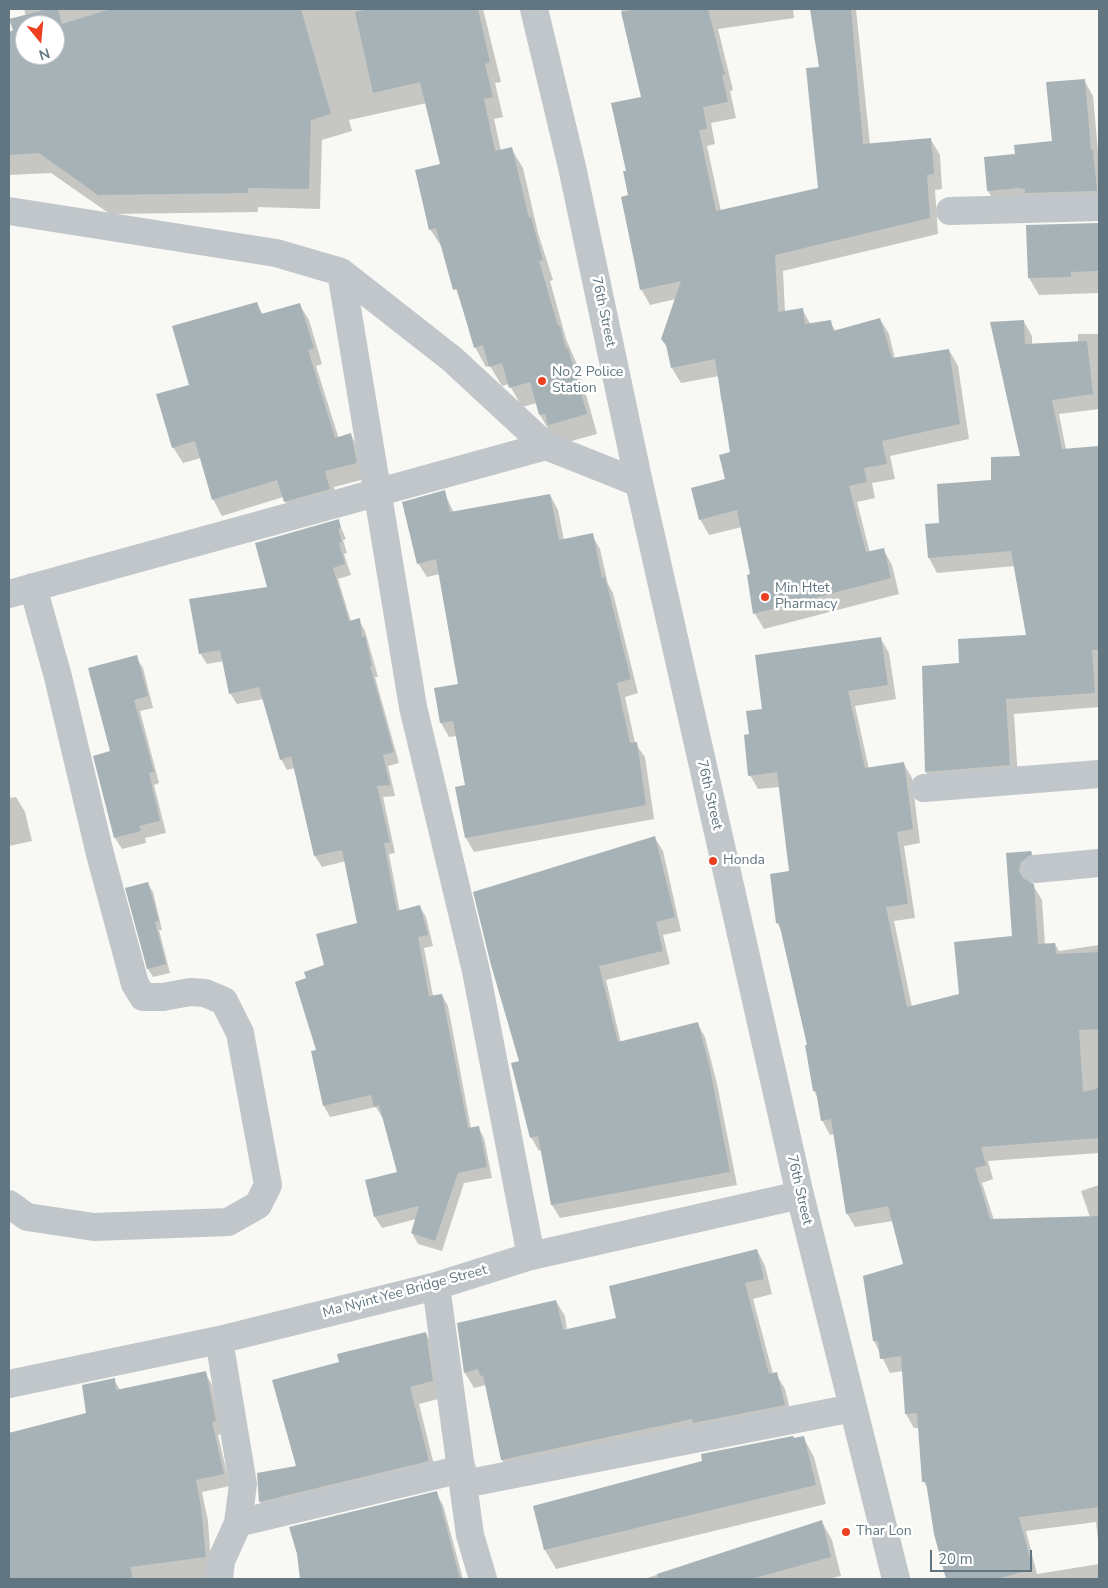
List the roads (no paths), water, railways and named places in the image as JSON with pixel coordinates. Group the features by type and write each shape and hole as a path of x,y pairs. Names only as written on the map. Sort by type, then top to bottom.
{"street":[{"name":"76th Street","path":"534,9 572,166 639,484 800,1196 896,1579"},
{"path":"950,211 1099,206"},
{"path":"9,211 276,253 341,272 452,359 546,446 639,484"},
{"path":"341,272 413,707 476,971 531,1256"},
{"path":"9,1204 27,1217 94,1228 228,1222 258,1205 268,1185 240,1034 224,1001 205,993 190,992 164,997 142,997 135,984 100,854 58,677 21,591 546,446"},
{"path":"924,788 1099,774"},
{"path":"1035,869 1099,863"},
{"name":"Ma Nyint Yee Bridge Street","path":"9,1384 220,1340 436,1286 531,1256 800,1196"},
{"path":"436,1286 470,1535 483,1579"},
{"path":"219,1579 221,1561 238,1523 243,1484 220,1340"},
{"path":"238,1523 463,1476 853,1408"}],"place":[{"name":"No 2 Police Station","path":"542,381"},
{"name":"Min Htet Pharmacy","path":"765,597"},
{"name":"Honda","path":"713,861"},
{"name":"Thar Lon","path":"846,1532"}]}
